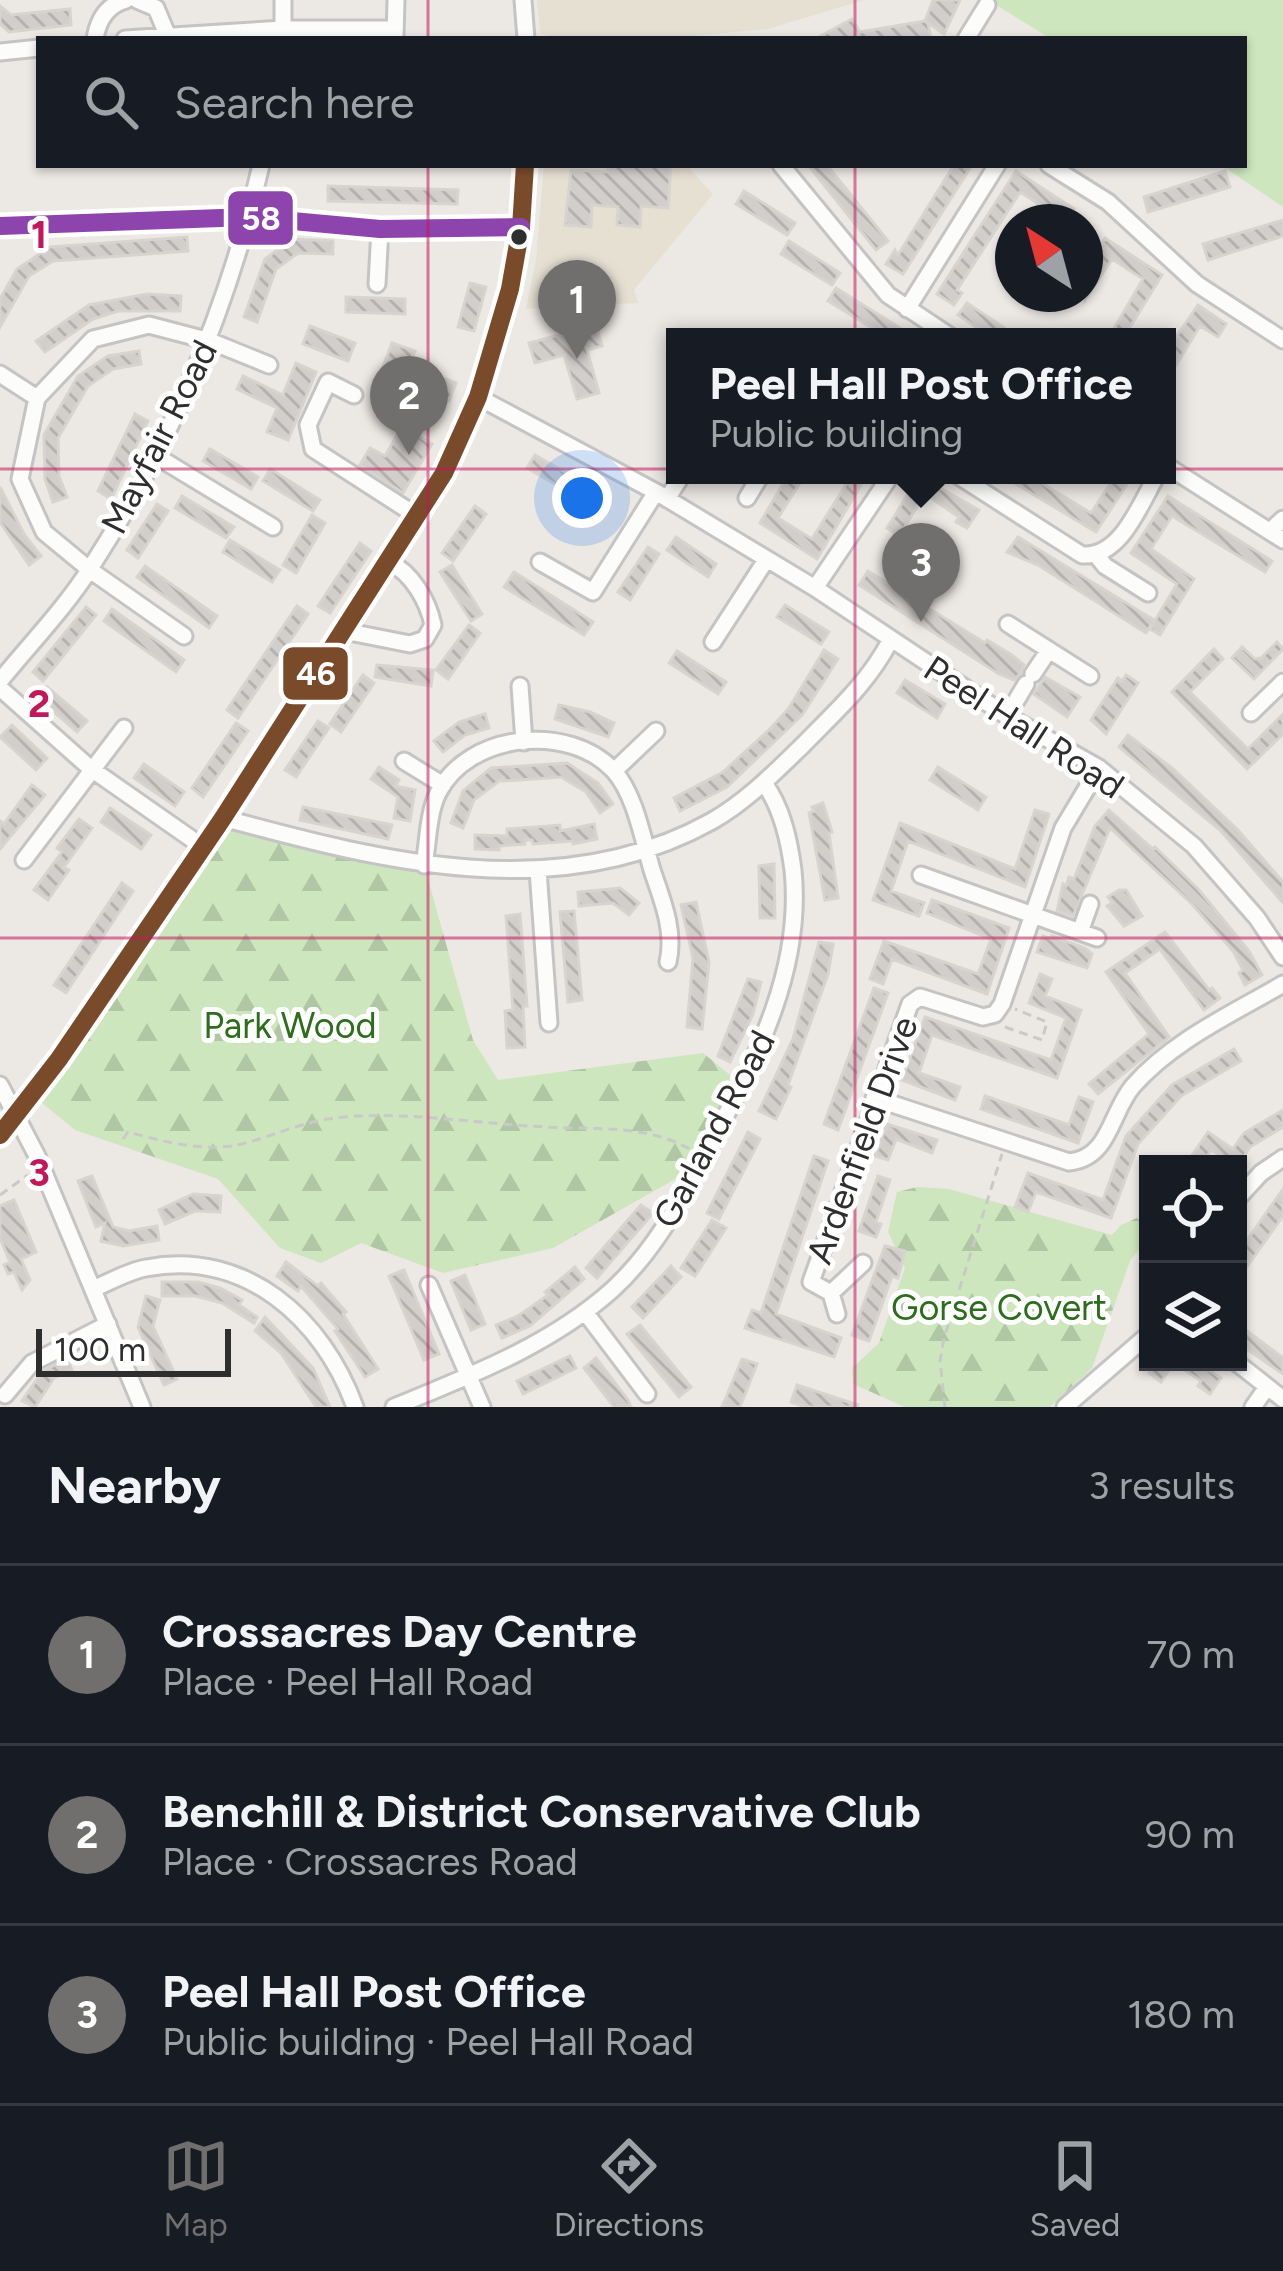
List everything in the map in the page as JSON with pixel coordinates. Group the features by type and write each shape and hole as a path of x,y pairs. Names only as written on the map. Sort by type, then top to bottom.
{"street":[{"path":"95,36 105,12 127,0"},
{"path":"137,0 156,8 169,36"},
{"path":"283,0 283,34"},
{"path":"207,36 395,34 395,0"},
{"path":"523,0 526,36"},
{"path":"968,36 987,5"},
{"path":"0,52 36,48"},
{"name":"Mayfair Road","path":"0,685 89,570 156,456 210,340 260,168"},
{"path":"0,1135 18,1116 223,818 448,466 478,397 510,289 526,168"},
{"path":"783,168 865,272 937,328"},
{"path":"907,309 995,168"},
{"path":"1054,168 1108,202 1197,284 1283,340"},
{"path":"0,226 249,217 380,229 521,227"},
{"path":"377,284 380,229"},
{"path":"184,636 89,570 44,532 20,479 37,398 93,339 149,325 210,340 269,365"},
{"path":"0,374 37,398"},
{"path":"354,395 328,382 308,424 313,449 417,516"},
{"name":"Peel Hall Road","path":"478,397 661,495 815,588 1007,716 1099,768 1195,846 1257,918 1283,957"},
{"path":"156,456 273,527"},
{"path":"1176,472 1276,535 1283,519"},
{"path":"541,562 593,592 673,484"},
{"path":"747,498 756,484"},
{"path":"815,588 885,484"},
{"path":"970,484 1082,554 1097,556 1113,547 1152,484"},
{"path":"1097,556 1148,593"},
{"path":"713,642 766,560"},
{"path":"344,631 410,644 425,639 433,626 430,612 404,569 389,562"},
{"path":"1009,624 1090,676"},
{"path":"223,818 424,865 538,870 645,848 711,821 764,783 871,676 890,640"},
{"path":"1007,716 1049,650"},
{"path":"1252,713 1283,682"},
{"path":"0,685 90,768 203,847"},
{"path":"520,686 524,742"},
{"path":"24,860 124,728"},
{"path":"614,771 656,731"},
{"path":"424,865 436,796 452,772 474,755 498,745 524,742 553,741 580,748 614,771 624,784 664,907 672,945 668,962"},
{"path":"404,761 443,785"},
{"path":"998,1010 1063,828 1099,768"},
{"name":"Garland Road","path":"394,1407 548,1338 585,1312 640,1261 668,1223 770,1024 789,962 795,890 790,852 783,819 764,783"},
{"path":"538,870 549,1023"},
{"path":"921,875 1088,935 1090,904"},
{"path":"874,1098 1070,1162 1087,1160 1097,1151 1131,1088 1168,1054 1283,984"},
{"name":"Ardenfield Drive","path":"863,1263 831,1292 811,1282 874,1098 915,999 930,998 983,1017 998,1010"},
{"path":"0,1085 18,1116 142,1407"},
{"path":"1247,1188 1283,1158"},
{"path":"93,1288 145,1268 202,1266 242,1278 287,1302 324,1343 355,1407"},
{"path":"429,1285 482,1407"},
{"path":"831,1292 837,1314"},
{"path":"585,1312 647,1394"},
{"path":"5,1395 32,1363 108,1324"},
{"path":"1065,1407 1139,1343"},
{"path":"1247,1371 1283,1400"},
{"path":"1253,1407 1267,1387"}],"path":[{"path":"998,1010 1047,1022 1042,1040 1001,1026 998,1010"},
{"path":"123,1138 128,1132 181,1145 235,1146 334,1118 441,1119 608,1127 665,1136 704,1156"},
{"path":"944,1407 940,1361 944,1338 1007,1142"},
{"path":"0,1196 29,1174"}],"shaded area":[{"path":"537,0 864,0 768,29 693,36 540,33"},
{"path":"544,168 689,168 713,194 634,290 638,303 526,309 536,260"}],"green space":[{"path":"988,0 1283,0 1283,207 1225,168 1247,168 1247,36 1046,36"},
{"name":"Park Wood","path":"223,818 424,865 473,1040 498,1080 703,1053 730,1075 732,1092 695,1168 553,1248 443,1273 361,1243 321,1263 280,1248 218,1179 75,1130 36,1098"},
{"name":"Gorse Covert","path":"917,1187 949,1189 1112,1235 1121,1225 1139,1220 1139,1250 1130,1261 1092,1368 1050,1407 905,1407 853,1384 852,1368 879,1343 905,1268 888,1232 897,1192"}],"building":[{"path":"933,0 960,0 944,34 928,23 930,36 821,36 852,19 860,32 925,21"},
{"path":"0,6 11,15 70,9 71,25 9,32 0,24"},
{"path":"608,168 671,168 668,208 641,206 640,227 617,225 618,207 592,205 591,227 565,225 571,170 608,172"},
{"path":"810,168 829,168 888,241 876,250"},
{"path":"952,168 970,168 903,274 886,264 895,250 898,255"},
{"path":"1016,171 1066,204 1039,204 1020,192 1012,204 995,204 995,231 957,290 962,293 954,305 937,294"},
{"path":"1225,171 1230,187 1148,212 1144,197"},
{"path":"328,186 458,190 457,204 328,201"},
{"path":"744,191 795,223 787,235 736,204"},
{"path":"1283,220 1283,236 1208,260 1203,244"},
{"path":"187,237 188,251 53,261 29,276 0,327 0,299 17,269 50,247"},
{"path":"1105,238 1162,275 1130,328 1114,328 1143,279 1112,259 1103,273"},
{"path":"292,239 333,241 333,254 298,253 276,269 257,322 244,317 265,259"},
{"path":"789,241 840,273 832,285 781,254"},
{"path":"470,283 486,287 474,331 458,327"},
{"path":"836,288 900,328 872,328 828,301"},
{"path":"147,294 181,296 180,311 118,311 93,319 45,352 36,341 89,305"},
{"path":"346,297 405,299 405,314 346,312"},
{"path":"967,303 1004,328 978,328 958,315"},
{"path":"1198,305 1226,324 1218,337 1200,326 1176,365 1176,337"},
{"path":"596,325 602,346 587,350 599,393 577,399 564,355 535,363 529,343"},
{"path":"310,326 355,343 348,361 303,344"},
{"path":"392,343 415,351 412,357 429,364 426,372 456,383 449,401 378,380"},
{"path":"139,351 141,364 113,369 88,386 58,438 59,476 67,497 53,502 45,479 44,435 78,376 108,356"},
{"path":"296,363 316,372 288,440 267,432 277,408 237,389 243,376 283,395"},
{"path":"391,413 432,444 403,493 360,465 370,448 385,456 399,432 385,423"},
{"path":"135,414 148,421 111,499 98,491"},
{"path":"210,449 258,477 251,489 203,461"},
{"path":"535,455 607,496 600,510 527,468"},
{"path":"270,469 320,500 313,511 263,481"},
{"path":"783,484 799,484 778,518 812,539 846,484 862,484 817,559 760,523"},
{"path":"914,484 933,484 979,510 967,528 925,494 899,536 887,528"},
{"path":"1016,484 1043,484 1091,513 1110,484 1127,484 1096,532"},
{"path":"0,487 41,556 29,565 0,522"},
{"path":"182,496 234,527 226,538 175,508"},
{"path":"1168,496 1272,561 1265,572 1172,516 1151,549 1194,579 1160,635 1150,629 1177,584 1131,553"},
{"path":"157,504 168,511 138,558 127,550"},
{"path":"475,506 486,514 453,561 442,553"},
{"path":"312,515 325,523 296,573 283,565"},
{"path":"676,537 716,564 708,577 667,550"},
{"path":"1018,537 1154,620 1146,633 1038,565 1007,552"},
{"path":"230,540 280,570 272,582 223,552"},
{"path":"360,543 371,551 330,613 318,606"},
{"path":"648,547 659,554 630,600 618,592"},
{"path":"452,565 482,614 471,621 440,572"},
{"path":"145,566 217,616 209,628 137,577"},
{"path":"868,571 1012,655 1024,665 1021,673 1014,680 999,674 859,585"},
{"path":"514,572 593,622 584,635 504,587"},
{"path":"785,605 829,632 821,644 777,617"},
{"path":"297,606 308,614 238,718 227,710"},
{"path":"86,607 96,615 43,681 33,672"},
{"path":"112,609 184,660 176,672 104,621"},
{"path":"469,625 480,633 448,679 436,670"},
{"path":"1277,642 1283,649 1254,679 1232,658 1242,647 1255,659 1261,658"},
{"path":"1214,649 1223,659 1190,692 1248,749 1283,714 1283,734 1247,769 1172,692"},
{"path":"824,650 838,659 802,715 727,787 680,811 674,798 723,772 770,729 789,708"},
{"path":"677,651 726,682 718,694 669,663"},
{"path":"377,665 433,670 431,686 375,677"},
{"path":"363,675 374,683 341,732 330,724"},
{"path":"1126,675 1138,683 1106,734 1091,720 1118,678 1122,681"},
{"path":"1045,677 1080,697 1067,717 1034,694"},
{"path":"905,680 945,704 937,718 897,693"},
{"path":"47,687 87,721 77,732 38,698"},
{"path":"559,705 614,723 608,737 555,719"},
{"path":"485,714 489,728 465,735 443,752 434,741 459,722"},
{"path":"318,721 329,728 296,777 285,770"},
{"path":"236,723 248,731 203,797 192,788"},
{"path":"12,725 47,758 36,770 0,737"},
{"path":"1128,735 1172,768 1237,829 1283,882 1283,903 1220,830 1119,747"},
{"path":"567,763 598,783 613,804 600,813 586,792 561,777 503,778 474,800 463,828 451,823 463,791 491,768"},
{"path":"144,764 184,792 175,806 134,778"},
{"path":"379,767 399,780 395,786 415,790 410,821 394,818 398,797 371,779"},
{"path":"938,767 986,797 978,810 930,780"},
{"path":"32,785 45,795 0,849 0,821 4,824"},
{"path":"823,803 832,832 838,898 825,900 809,813"},
{"path":"303,807 392,825 388,839 300,820"},
{"path":"110,808 151,835 141,849 101,822"},
{"path":"1035,810 1049,814 1025,887 908,841 891,891 924,903 919,916 873,900 900,823 1015,869"},
{"path":"1109,810 1199,890 1249,951 1262,975 1245,985 1233,951 1192,904 1110,828 1073,916 1057,911 1063,884 1069,877 1074,879 1095,826"},
{"path":"79,819 92,828 48,900 34,890"},
{"path":"594,824 597,839 573,844 525,840 525,844 499,846 499,850 475,849 475,835 507,836 507,829 560,825 560,831"},
{"path":"774,864 775,918 760,918 759,866"},
{"path":"122,883 133,891 66,993 54,985"},
{"path":"620,888 639,903 629,915 613,903 579,906 578,892"},
{"path":"1126,890 1142,916 1124,926 1107,906 1112,903 1108,897"},
{"path":"932,900 1009,928 987,994 892,959 883,984 870,979 884,941 978,974 991,939 927,913"},
{"path":"696,902 709,962 702,1029 687,1027 693,958 681,905"},
{"path":"574,911 582,1000 568,1002 560,912"},
{"path":"520,914 525,1047 507,1048 505,1011 513,1010 506,916"},
{"path":"1165,932 1220,998 1204,1010 1160,949 1125,973 1169,1037 1098,1094 1089,1084 1149,1034 1106,972"},
{"path":"1043,936 1085,948 1092,954 1087,968 1037,952"},
{"path":"819,942 833,944 828,974 776,1119 759,1111 793,1039"},
{"path":"1040,974 1052,979 1045,996 1081,1010 1057,1078 932,1035 919,1073 960,1087 955,1100 902,1080 925,1017 1051,1060 1066,1018 1029,1003"},
{"path":"748,979 761,982 753,1014 730,1062 718,1056"},
{"path":"874,988 888,993 838,1130 824,1124"},
{"path":"1234,1049 1241,1061 1181,1096 1138,1144 1111,1218 1036,1192 1028,1212 1015,1207 1028,1173 1103,1200 1126,1136 1172,1085"},
{"path":"985,1096 1069,1125 1079,1097 1093,1102 1078,1143 981,1109"},
{"path":"1283,1110 1283,1127 1245,1155 1220,1155 1211,1150 1208,1155 1192,1155 1208,1132 1233,1149 1244,1133"},
{"path":"887,1124 937,1140 932,1153 896,1139 888,1160 875,1156"},
{"path":"748,1132 760,1139 719,1219 707,1213"},
{"path":"814,1156 828,1161 776,1314 841,1338 834,1357 745,1328 752,1310 761,1313"},
{"path":"92,1176 113,1227 129,1231 157,1226 159,1240 123,1246 101,1241 105,1223 96,1227 78,1181"},
{"path":"878,1176 890,1180 876,1237 859,1231"},
{"path":"1283,1189 1283,1216 1247,1267 1247,1240"},
{"path":"193,1194 221,1196 220,1212 195,1211 165,1224 159,1210"},
{"path":"14,1200 36,1252 21,1259 30,1280 22,1290 14,1272 8,1274 4,1265 10,1262 0,1238 0,1206"},
{"path":"641,1205 653,1213 597,1278 586,1268"},
{"path":"712,1220 726,1228 695,1276 681,1268"},
{"path":"885,1246 905,1251 869,1341 852,1335"},
{"path":"286,1262 318,1286 321,1283 346,1312 378,1369 365,1377 338,1329 301,1286 298,1291 277,1276"},
{"path":"671,1266 681,1277 643,1318 632,1307"},
{"path":"575,1267 584,1279 530,1326 502,1338 496,1325 548,1295 545,1292"},
{"path":"404,1270 439,1354 424,1360 389,1276"},
{"path":"465,1275 485,1324 471,1330 451,1281"},
{"path":"162,1282 198,1282 220,1288 242,1300 239,1305 257,1317 254,1323 222,1303 196,1296 162,1296"},
{"path":"146,1296 160,1300 153,1326 177,1379 164,1385 138,1327"},
{"path":"265,1317 313,1368 330,1407 316,1407 281,1353 255,1331"},
{"path":"640,1325 691,1387 679,1397 627,1334"},
{"path":"1247,1331 1283,1358 1283,1374 1247,1349"},
{"path":"570,1356 576,1368 523,1394 517,1381"},
{"path":"67,1358 72,1370 54,1378 35,1407 22,1401 42,1372"},
{"path":"596,1358 631,1407 614,1407 584,1368"},
{"path":"742,1359 757,1364 740,1407 722,1407"},
{"path":"1150,1371 1169,1371 1161,1382"},
{"path":"1186,1371 1210,1371 1221,1378 1210,1394 1198,1386 1201,1381"},
{"path":"797,1385 858,1405 805,1407 791,1402"}],"transit line":[{"name":"46","path":"0,1135 59,1059 223,818 444,473 478,397 510,289 525,168"},
{"name":"58","path":"0,226 249,217 380,229 521,227"}],"place":[{"name":"Crossacres Day Centre","path":"577,359"},
{"name":"Benchill & District Conservative Club","path":"409,455"},
{"name":"Peel Hall Post Office","path":"921,622"}]}
